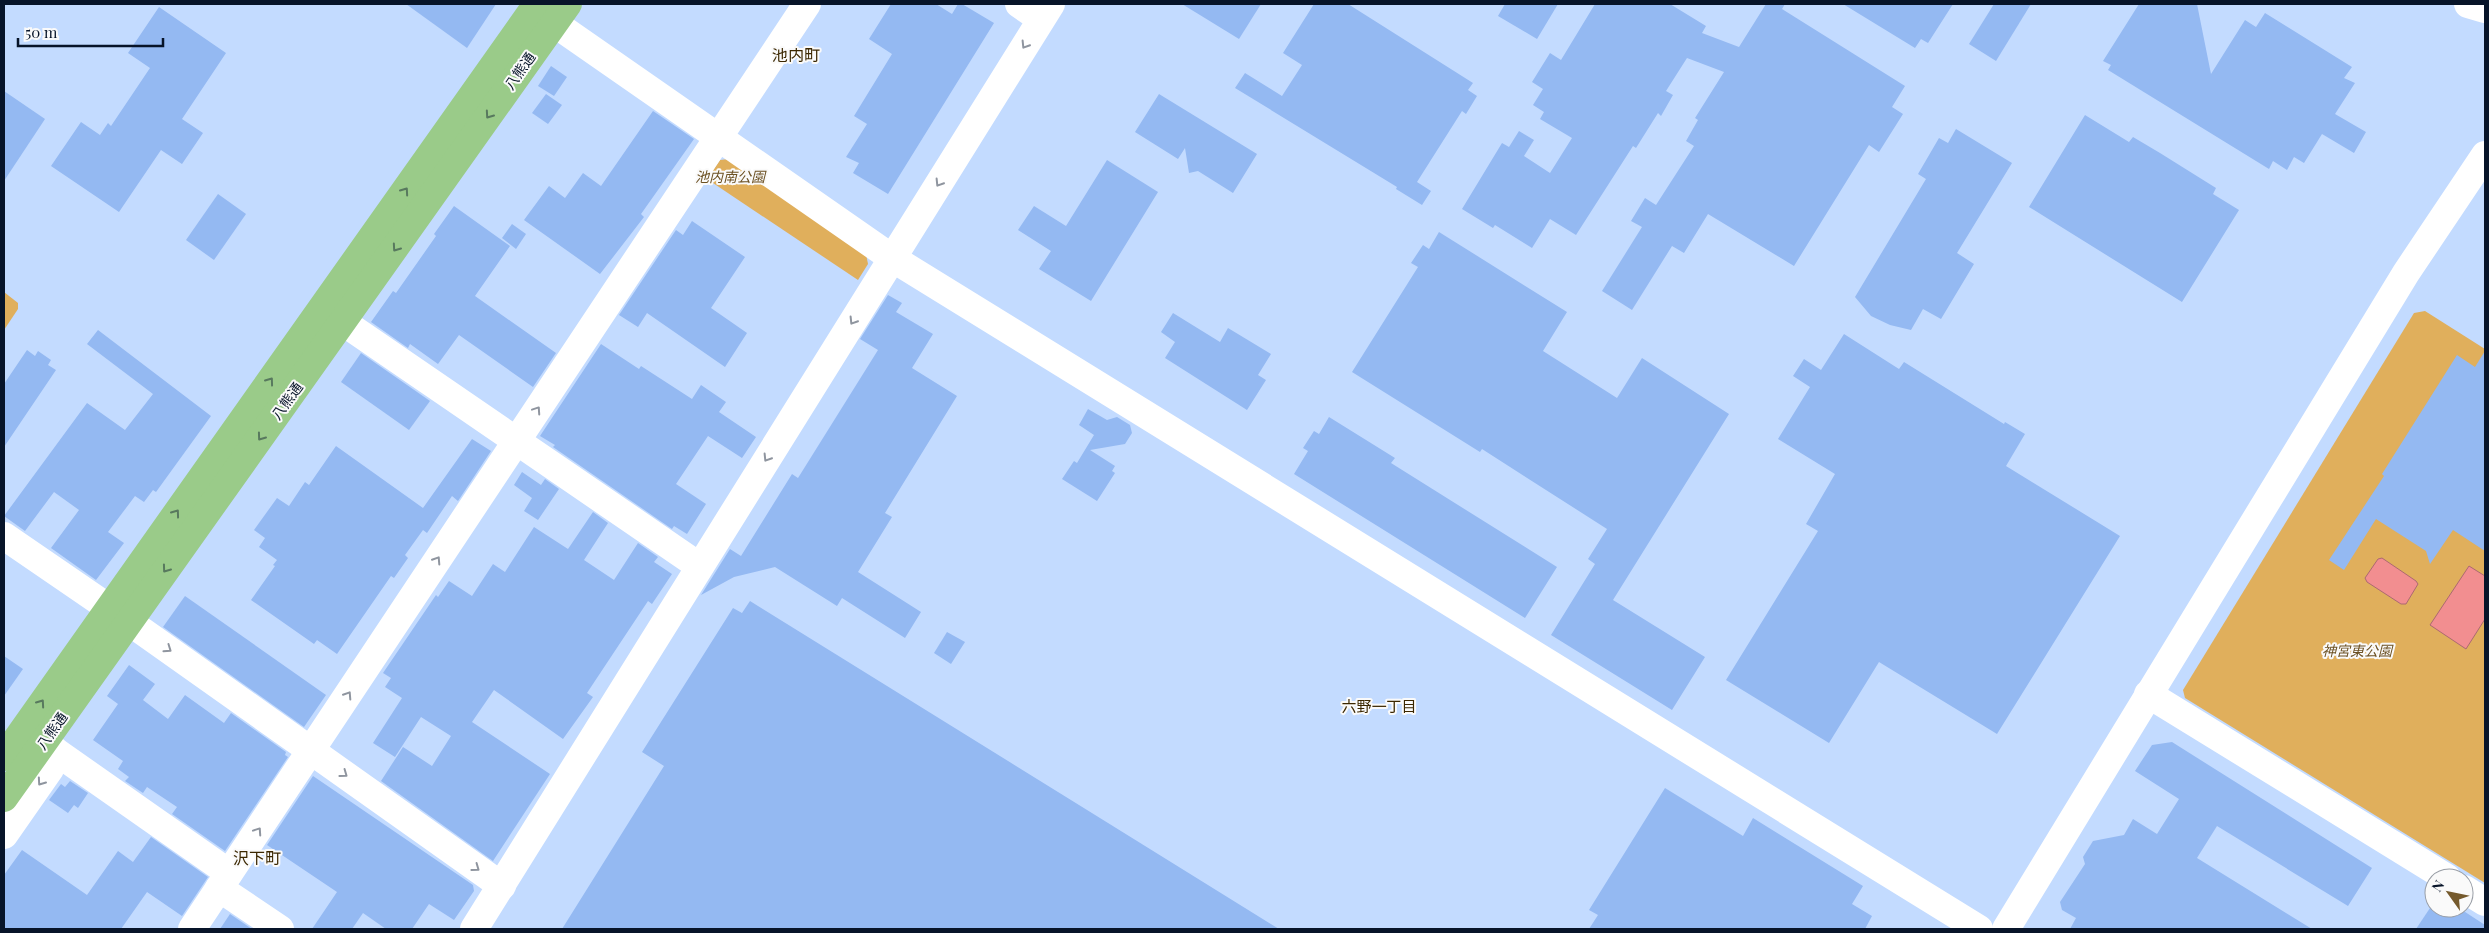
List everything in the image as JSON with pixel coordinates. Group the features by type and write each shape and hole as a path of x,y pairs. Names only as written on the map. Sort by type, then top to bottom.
{"main road":[{"name":"八熊通","path":"9,777 31,740 118,615 554,9"}],"street":[{"path":"192,929 807,4"},
{"path":"474,929 1046,12 1019,4"},
{"path":"2468,4 2485,9"},
{"path":"554,9 718,137 892,258 1979,929"},
{"path":"2006,929 2406,273 2485,155"},
{"path":"333,315 699,566"},
{"path":"4,536 502,886"},
{"path":"2148,694 2431,868"},
{"path":"4,835 50,769 31,740"},
{"path":"31,740 224,881 280,929"},
{"path":"2474,895 2485,902"}],"green space":[{"name":"池内南公園","path":"729,159 866,254 868,264 858,280 707,179 720,160"},
{"path":"4,292 18,303 18,309 4,330"},
{"name":"神宮東公園","path":"2425,311 2485,349 2485,883 2474,876 2474,868 2461,868 2185,698 2183,690 2414,313"}],"shaded area":[{"path":"2382,558 2418,584 2406,604 2401,604 2367,582 2365,578 2378,559"},
{"path":"2469,566 2485,576 2485,619 2466,649 2430,625"}],"building":[{"path":"406,4 496,4 467,48"},
{"path":"891,4 936,4 952,14 958,4 962,4 994,23 888,194 853,173 859,163 846,157 867,124 854,116 892,54 869,39"},
{"path":"1182,4 1261,4 1239,39"},
{"path":"1314,4 1348,4 1473,83 1468,90 1477,96 1466,114 1462,111 1417,182 1431,191 1422,205 1396,189 1397,187 1235,88 1245,73 1282,96 1302,65 1283,53"},
{"path":"1505,4 1558,4 1537,39 1498,16"},
{"path":"1595,4 1670,4 1706,26 1702,33 1739,47 1766,4 1785,4 1782,9 1905,86 1892,107 1903,114 1879,152 1869,145 1794,266 1708,214 1684,253 1672,246 1632,310 1602,291 1642,227 1631,221 1645,198 1656,205 1694,146 1686,141 1698,120 1695,118 1724,72 1687,58 1666,91 1673,95 1661,116 1658,113 1636,148 1633,146 1576,235 1550,219 1532,248 1495,225 1493,228 1462,209 1502,143 1509,147 1519,131 1534,140 1524,156 1550,173 1572,138 1540,119 1544,112 1533,105 1543,89 1532,82 1550,53 1561,60"},
{"path":"1843,4 1953,4 1928,43 1921,39 1915,48"},
{"path":"1994,4 2031,4 1996,61 1969,44"},
{"path":"2139,4 2197,4 2211,74 2245,20 2256,27 2265,13 2352,67 2344,78 2355,83 2335,114 2366,132 2354,153 2322,134 2304,163 2294,157 2287,170 2273,161 2269,169 2108,70 2111,65 2103,61"},
{"path":"159,7 226,53 182,119 203,133 182,164 161,150 119,212 51,166 81,122 100,135 108,123 111,126 150,68 128,53"},
{"path":"551,66 567,77 554,96 538,86"},
{"path":"4,91 45,119 4,181"},
{"path":"546,94 562,105 548,124 532,113"},
{"path":"1159,94 1257,154 1233,193 1198,171 1189,173 1185,148 1178,159 1135,132"},
{"path":"653,111 694,139 641,214 644,217 600,274 524,220 549,186 565,198 583,173 601,186"},
{"path":"2085,115 2129,142 2133,137 2160,153 2216,188 2213,194 2239,210 2182,302 2029,207"},
{"path":"1956,129 2012,163 1957,253 1974,264 1941,319 1923,309 1911,330 1890,325 1871,316 1855,297 1926,179 1918,174 1939,138 1948,143"},
{"path":"1107,160 1158,192 1091,301 1039,269 1051,251 1018,230 1034,206 1066,226"},
{"path":"218,194 246,214 214,260 186,240"},
{"path":"454,206 510,246 475,296 556,353 533,387 459,335 438,364 410,344 408,348 371,322 393,291 396,293 436,236 434,234"},
{"path":"692,221 745,257 711,308 747,333 725,367 647,313 638,327 619,315 676,230 683,235"},
{"path":"512,224 526,234 516,249 502,238"},
{"path":"1439,232 1567,312 1543,351 1617,398 1642,358 1729,414 1613,600 1705,657 1672,710 1551,635 1595,564 1588,559 1607,529 1482,449 1480,452 1352,372 1418,267 1411,263 1423,245 1429,249"},
{"path":"888,295 902,303 896,312 933,334 912,368 957,396 885,513 892,517 858,572 921,612 905,638 842,598 837,606 775,567 734,577 701,595 730,549 741,556 792,474 798,478 878,350 860,339"},
{"path":"1173,313 1220,342 1228,328 1271,354 1258,375 1266,380 1247,410 1165,358 1175,342 1161,332"},
{"path":"98,330 211,416 156,492 153,490 144,502 135,496 108,532 124,543 96,580 51,548 79,510 54,492 25,531 4,516 87,403 125,430 153,394 87,344"},
{"path":"1844,334 1899,369 1904,362 2004,424 2005,422 2025,434 2006,466 2120,536 1997,734 1879,662 1829,743 1726,680 1818,531 1806,524 1835,474 1778,439 1810,387 1793,376 1804,359 1821,370"},
{"path":"601,344 639,369 641,366 692,399 701,385 726,402 719,412 756,437 742,458 708,436 676,484 706,504 687,534 674,526 672,529 553,447 555,445 540,436"},
{"path":"27,350 35,356 38,351 51,360 48,365 56,370 4,447 4,384"},
{"path":"2485,351 2485,551 2453,530 2430,564 2426,551 2376,519 2344,570 2329,560 2384,476 2382,474 2457,355 2475,367"},
{"path":"361,353 430,401 409,430 341,382"},
{"path":"1088,409 1107,420 1117,417 1130,425 1132,433 1125,444 1090,450 1115,466 1112,471 1115,473 1097,501 1062,479 1074,461 1077,463 1094,435 1079,425"},
{"path":"1329,417 1395,458 1391,463 1557,567 1525,618 1294,474 1308,451 1303,448 1314,431 1319,434"},
{"path":"472,439 491,451 458,501 452,496 427,533 423,530 405,555 408,558 394,578 391,576 337,654 317,640 314,644 251,600 275,566 273,565 277,560 259,547 265,538 254,530 277,498 289,506 305,482 309,485 336,446 423,508"},
{"path":"522,472 541,485 545,479 559,489 538,520 524,511 532,498 514,485"},
{"path":"593,512 608,523 584,560 614,580 638,543 658,557 654,562 672,574 652,604 648,601 587,693 593,697 563,739 494,690 472,722 550,774 493,861 381,781 403,747 432,766 451,736 421,717 395,757 373,743 402,698 385,687 391,678 383,673 436,595 438,597 449,581 472,596 493,564 505,572 534,527 568,549"},
{"path":"185,596 326,695 304,727 163,627"},
{"path":"750,601 1279,929 562,929 664,766 642,752 733,608 742,613"},
{"path":"947,632 965,642 951,664 934,653"},
{"path":"4,656 23,669 4,696"},
{"path":"129,665 155,684 143,700 168,719 185,695 224,723 231,713 286,752 285,755 288,757 225,851 172,814 177,807 147,787 143,793 125,781 129,777 118,769 123,761 93,740 118,704 107,696"},
{"path":"2172,742 2372,868 2348,906 2217,826 2197,858 2312,929 2070,929 2076,918 2062,910 2060,902 2085,864 2083,857 2093,841 2124,835 2133,819 2157,834 2179,799 2135,771 2152,745"},
{"path":"313,776 473,885 474,891 454,920 429,904 412,929 386,929 363,913 352,929 312,929 337,892 267,845"},
{"path":"70,781 88,793 78,808 74,805 68,813 49,800 61,784 65,787"},
{"path":"1665,788 1743,836 1753,818 1863,886 1852,904 1872,916 1865,929 1589,929 1598,915 1589,910"},
{"path":"151,837 208,877 182,916 147,892 121,929 4,929 4,875 22,850 87,895 118,851 133,862"},
{"path":"230,914 252,929 220,929"},
{"path":"2424,917 2474,918 2485,925 2485,929 2416,929"}],"district":[{"name":"池内町","path":"796,55"},
{"name":"六野一丁目","path":"1379,707"},
{"name":"沢下町","path":"257,858"}]}
